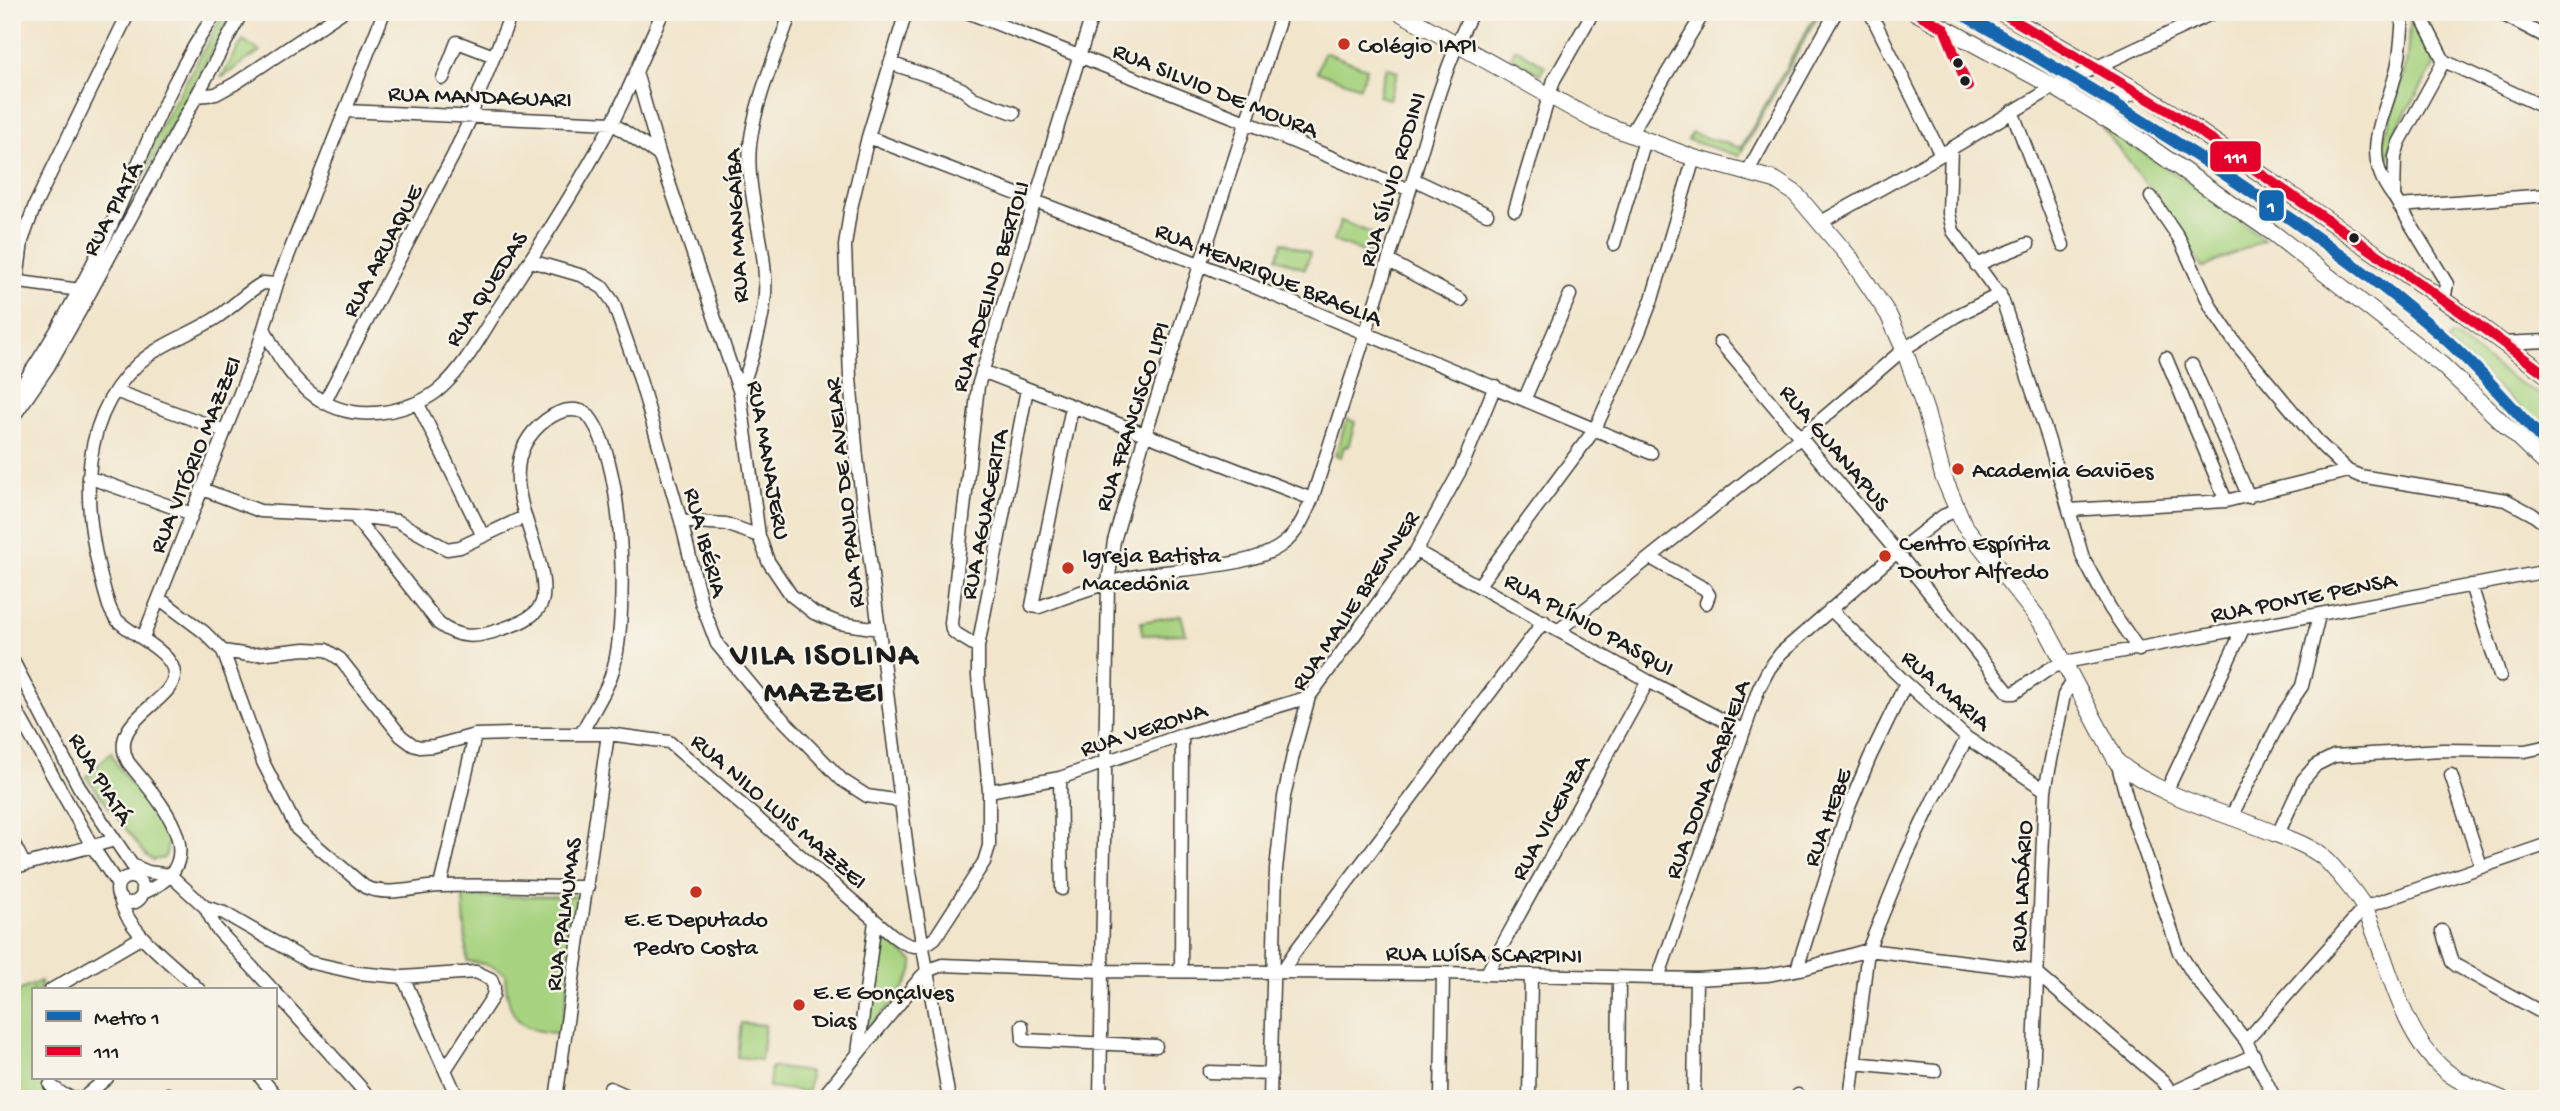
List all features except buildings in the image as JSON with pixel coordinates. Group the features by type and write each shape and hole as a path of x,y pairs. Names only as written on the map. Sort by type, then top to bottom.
{"main road":[{"path":"1399,12 1595,121 1695,158 1748,171 1786,186 1821,222 1871,286 1888,314 1904,349 1926,412 1943,476 1957,510 1986,555 2045,627 2117,761 2134,775 2166,792 2305,845 2324,858 2365,907 2413,1032 2428,1053 2441,1068 2461,1082 2502,1099"},
{"path":"1915,12 2054,87 2167,158 2273,233 2442,365 2548,466"},
{"path":"2000,12 2138,91 2444,300 2548,376"},
{"path":"2103,118 2117,97 2138,91"}],"street":[{"path":"80,290 14,281 22,242 35,205 129,12"},
{"name":"RUA PIATÁ","path":"12,399 19,381 80,290 119,208 164,102 201,33 217,12"},
{"name":"RUA PIATÁ","path":"12,419 65,336 242,12"},
{"path":"197,96 216,94 236,83 342,12"},
{"name":"RUA VITÓRIO MAZZEI","path":"143,638 225,431 264,328 277,284 384,12"},
{"name":"RUA ARUAQUE","path":"324,403 397,268 472,115 512,12"},
{"name":"RUA QUEDAS","path":"264,328 299,384 324,403 341,411 380,413 418,404 443,386 531,261 612,123 663,12"},
{"name":"RUA MANGAÍBA","path":"740,393 751,359 765,294 749,167 750,144 758,107 791,12"},
{"name":"RUA PAULO DE AVELAR","path":"906,12 868,137 850,212 845,246 850,378 901,801 949,1099"},
{"name":"RUA SILVIO DE MOURA","path":"967,12 1487,214"},
{"name":"RUA ADELINO BERTOLI","path":"978,647 952,630 951,623 974,411 982,371 1093,12"},
{"name":"RUA FRANCISCO LIPI","path":"1100,1099 1108,583 1114,541 1145,435 1282,12"},
{"name":"RUA SÍLVIO RODINI","path":"1072,407 1031,606 1039,607 1133,576 1235,562 1273,550 1295,533 1312,499 1457,42 1472,12"},
{"path":"1515,210 1554,80 1593,12"},
{"path":"1614,244 1638,138 1704,12"},
{"path":"1748,171 1836,12"},
{"path":"1870,12 1946,152 1949,213 1953,231 2000,294 2044,425 2083,558 2094,581 2139,650"},
{"path":"1821,222 2054,87 2215,12"},
{"path":"2403,12 2397,66 2375,144 2377,166 2382,179 2447,284 2444,300"},
{"path":"2419,12 2444,61 2548,108"},
{"path":"2498,12 2548,38"},
{"path":"443,78 457,42 494,56"},
{"path":"2396,202 2395,156 2399,143 2444,61"},
{"path":"890,63 946,82 962,89 973,98 1014,113"},
{"name":"RUA MANAJERU","path":"636,72 660,156 740,393 759,536 768,561 791,595 814,613 839,623 879,629"},
{"name":"RUA MANDAGUARI","path":"346,111 612,123"},
{"path":"2012,111 2063,245"},
{"path":"612,123 660,156"},
{"name":"RUA HENRIQUE BRAGLIA","path":"868,137 1202,265 1651,453"},
{"path":"1479,585 1595,429 1652,299 1695,158"},
{"path":"2396,202 2548,195"},
{"path":"2151,197 2179,237 2211,307 2234,341 2320,444 2348,471 2360,476 2506,500 2548,526"},
{"path":"1976,265 2028,244"},
{"name":"RUA IBÉRIA","path":"531,261 594,281 613,302 638,373 711,632 726,657 842,780 867,796 901,801"},
{"path":"1389,261 1461,300"},
{"path":"133,903 170,875 177,857 175,826 128,762 123,748 131,726 174,679 171,664 143,638 120,623 109,606 91,518 88,477 94,436 115,391 138,364 222,314 263,283 277,284"},
{"path":"1559,630 1801,437 1904,349 1956,316 2000,294"},
{"path":"1525,398 1570,295"},
{"path":"2501,343 2548,341"},
{"name":"RUA GUANAPUS","path":"1720,342 1897,552 2009,692 2014,693 2049,669 2065,662"},
{"path":"2166,358 2226,501"},
{"path":"730,366 751,359"},
{"path":"2192,365 2249,497"},
{"path":"982,371 1312,499"},
{"name":"RUA MALIE BRENNER","path":"1270,1099 1278,970 1276,869 1284,797 1309,697 1416,551 1461,470 1495,386"},
{"name":"RUA AGUACERITA","path":"923,946 935,938 984,862 990,839 978,647 1027,389"},
{"path":"115,391 225,431"},
{"path":"418,404 483,536"},
{"path":"354,516 439,624 457,636 466,637 499,630 532,616 542,601 541,567 524,517 518,465 521,450 529,436 541,424 562,411 578,410 586,413 598,431 611,475 617,516 621,594 613,671 581,734"},
{"path":"2069,510 2226,501 2348,471"},
{"path":"88,477 192,514"},
{"path":"202,489 260,511 354,516 403,523 447,548 460,547 524,517"},
{"name":"RUA DONA GABRIELA","path":"1658,978 1759,688 1769,669 1781,653 1897,552 1944,516 1957,510"},
{"path":"681,520 726,524 759,536"},
{"name":"RUA PLÍNIO PASQUI","path":"1416,551 1648,681 1744,731"},
{"path":"1651,558 1709,592 1706,604"},
{"name":"RUA PONTE PENSA","path":"2065,662 2548,571"},
{"path":"2471,585 2500,676"},
{"path":"160,598 204,632 223,651 263,762 292,821 303,836 356,881 374,891 440,886 588,887"},
{"name":"RUA MARIA","path":"1830,609 1967,738 2045,790"},
{"path":"2232,816 2285,711 2302,686 2319,615"},
{"path":"1278,970 1294,953 1544,621"},
{"path":"2166,792 2243,629"},
{"name":"RUA NILO LUIS MAZZEI","path":"223,651 249,655 305,649 326,650 340,659 392,726 413,745 434,746 475,735 581,734 662,740 674,745 875,921 907,946 923,946"},
{"name":"RUA PIATÁ","path":"12,659 79,787 132,865 138,880"},
{"name":"RUA LADÁRIO","path":"2032,1099 2045,790 2064,695 2074,680"},
{"name":"RUA VICENZA","path":"1487,973 1648,681"},
{"name":"RUA HEBE","path":"1797,969 1846,814 1906,683"},
{"name":"RUA VERONA","path":"989,791 1060,778 1182,735 1309,697"},
{"name":"RUA PIATÁ","path":"12,703 92,846 118,885"},
{"name":"RUA PALMUMAS","path":"556,1099 608,734"},
{"path":"440,886 475,735"},
{"path":"1181,971 1182,735"},
{"path":"1850,1099 1868,950 1906,857 1967,738"},
{"path":"2278,834 2303,780 2316,765 2334,756 2443,750 2525,751 2548,746"},
{"path":"2117,761 2129,806 2179,953 2246,1041 2275,1099"},
{"path":"2451,775 2481,866"},
{"path":"1060,778 1062,889"},
{"path":"12,840 18,866 114,840"},
{"path":"2246,1041 2365,907 2548,844"},
{"path":"132,865 148,872 170,875 205,907 216,928 271,988"},
{"path":"143,893 138,880 124,878 118,885 124,913 139,933 197,988"},
{"path":"120,899 133,903"},
{"path":"133,903 139,933"},
{"path":"205,907 224,913 309,962 358,973 403,977 469,971 484,974 493,983 492,999 445,1070"},
{"path":"858,1054 875,921"},
{"path":"2442,931 2452,962 2548,1016"},
{"path":"54,988 139,933"},
{"name":"RUA LUÍSA SCARPINI","path":"927,971 942,965 958,964 1101,971 1443,972 1696,979 1745,977 1797,969 1868,950 2025,969 2036,973"},
{"path":"821,1099 927,971"},
{"path":"1441,1099 1443,972"},
{"path":"2036,973 2162,1080 2174,1096"},
{"path":"1529,1099 1531,975"},
{"path":"403,977 458,1099"},
{"path":"1618,1099 1619,978"},
{"path":"1694,1099 1696,979"},
{"path":"276,993 371,1099"},
{"path":"1022,1026 1023,1040 1156,1046"},
{"path":"2158,1099 2174,1096 2254,1055"},
{"path":"1854,1063 1935,1071"},
{"path":"1209,1072 1271,1074"},
{"path":"49,1081 64,1095 80,1099 104,1080"},
{"path":"263,1080 279,1099"},
{"path":"49,1081 49,1099"},
{"path":"610,1088 635,1099"}],"green space":[{"path":"225,12 233,12 127,207 125,206 161,126"},
{"path":"1817,12 1820,12 1739,156 1688,140 1691,133 1741,148"},
{"path":"2411,16 2435,64 2395,131 2386,169 2382,147 2406,65"},
{"path":"243,40 260,51 221,78"},
{"path":"1516,48 1545,66 1540,74 1510,57"},
{"path":"1324,52 1367,68 1360,87 1317,72"},
{"path":"1386,67 1398,71 1389,99 1378,96"},
{"path":"2100,125 2202,191 2264,240 2202,268 2155,195"},
{"path":"1341,221 1379,236 1372,255 1333,241"},
{"path":"1283,242 1310,253 1305,269 1277,258"},
{"path":"2453,335 2513,379 2548,400 2548,433 2447,342"},
{"path":"1347,419 1355,422 1348,447 1344,446 1341,457 1335,455"},
{"path":"1181,615 1186,634 1143,635 1141,622"},
{"path":"111,752 165,832 167,846 164,858 153,860 146,855 86,777"},
{"path":"581,896 561,1033 534,1030 517,1019 512,1011 505,974 489,965 467,961 463,897"},
{"path":"876,930 913,961 912,970 902,990 862,1035"},
{"path":"41,981 41,988 32,988 32,1080 45,1080 46,1099 12,1099 12,994"},
{"path":"741,1023 765,1025 761,1060 737,1057"},
{"path":"771,1067 810,1072 808,1092 769,1087"}],"metro line":[{"name":"1","path":"1959,12 2176,142 2261,198 2337,253 2441,335 2548,446"}],"transit line":[{"name":"111","path":"1915,12 1944,28 1968,87"},
{"name":"111","path":"2000,12 2174,114 2465,315 2548,376"}],"place":[{"name":"Colégio IAPI","path":"1344,44"},
{"name":"Academia Gaviões","path":"1958,469"},
{"name":"Centro Espírita Doutor Alfredo","path":"1885,556"},
{"name":"Igreja Batista Macedônia","path":"1068,568"},
{"name":"E.E Deputado Pedro Costa","path":"696,892"},
{"name":"E.E Gonçalves Dias","path":"799,1005"}],"district":[{"name":"VILA ISOLINA MAZZEI","path":"825,670"}]}
